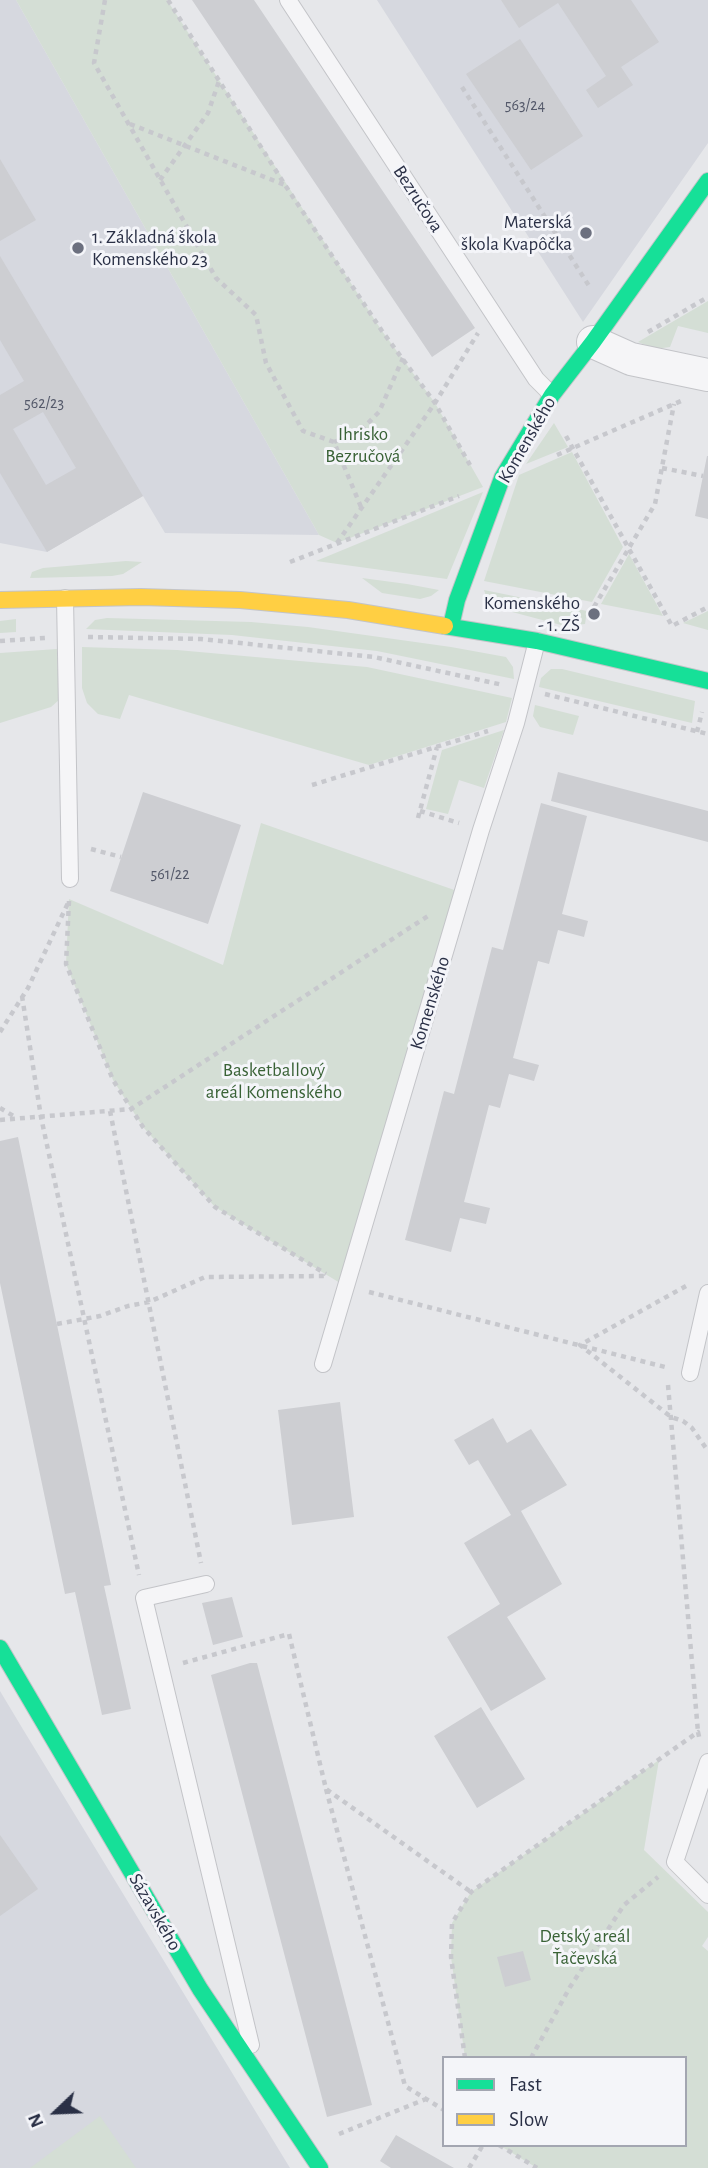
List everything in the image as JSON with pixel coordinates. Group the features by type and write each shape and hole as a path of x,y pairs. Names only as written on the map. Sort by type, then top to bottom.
{"street":[{"name":"Komenského","path":"451,626 457,600 502,478 550,398 606,338 708,181"},
{"path":"606,338 631,359 708,375"},
{"path":"0,600 141,597 240,600 348,610 537,641 708,681"},
{"name":"Sázavského","path":"0,1648 200,1989 259,2081 320,2168"}],"lane":[{"name":"Bezručova","path":"288,0 550,398"},
{"path":"65,598 70,879"},
{"name":"Komenského","path":"323,1364 481,830 516,723 537,641"},
{"path":"690,1373 708,1293"},
{"path":"206,1584 144,1598 259,2081"},
{"path":"707,1765 675,1862 708,1895"}],"path":[{"path":"105,0 94,63 216,278 256,315 266,363 303,430 334,442 358,433 379,412 403,358"},
{"path":"169,0 285,185 382,331 435,403 476,475"},
{"path":"160,180 208,113 219,81"},
{"path":"462,87 606,338 708,297"},
{"path":"130,124 285,185"},
{"path":"337,544 435,403 491,311"},
{"path":"550,398 672,626 708,607"},
{"path":"594,607 655,504 674,404"},
{"path":"334,442 361,507"},
{"path":"662,468 703,477"},
{"path":"0,641 65,637 201,639 374,657 524,689 708,734"},
{"path":"312,785 516,723"},
{"path":"418,818 437,747"},
{"path":"420,811 481,830"},
{"path":"57,1324 149,1302 205,1277 330,1276 215,1207 143,1127 131,1109 113,1080 66,964 70,879"},
{"path":"0,1120 131,1109 463,893"},
{"path":"0,1032 22,996 69,899"},
{"path":"22,996 41,1117 144,1598"},
{"path":"0,1108 18,1119"},
{"path":"110,1111 206,1584"},
{"path":"580,1345 696,1280"},
{"path":"345,1286 690,1373"},
{"path":"580,1345 671,1417 683,1421 708,1451"},
{"path":"667,1367 698,1732 707,1765"},
{"path":"181,1663 289,1633 326,1789 405,2086 442,2109"},
{"path":"465,2056 451,1958 452,1923 471,1892 698,1732"},
{"path":"326,1789 471,1892"},
{"path":"532,2056 570,1987 624,1905 675,1862"},
{"path":"331,2137 426,2099"},
{"path":"469,2168 482,2147"},
{"path":"502,2147 537,2168"}],"shaded area":[{"name":"1. Základná škola Komenského 23","path":"0,0 16,0 319,535 165,533 143,496 47,552 0,543"},
{"name":"Materská škola Kvapôčka","path":"377,0 708,0 708,143 583,322"},
{"path":"0,1691 24,1731 290,2168 0,2168"}],"green space":[{"name":"Ihrisko Bezručová","path":"16,0 167,0 382,331 435,403 483,487 337,543 319,535"},
{"path":"708,301 708,333 678,326 670,347 656,349 638,342"},
{"path":"554,423 568,447 526,464"},
{"path":"572,452 623,547 592,602 484,581 519,475"},
{"path":"483,492 447,579 316,561"},
{"path":"629,554 663,616 601,604"},
{"path":"142,562 123,574 112,576 30,578 32,572 43,568"},
{"path":"362,578 439,590 420,599 382,593"},
{"path":"484,590 587,611 585,624 565,626 497,608 488,602"},
{"path":"708,611 708,630 683,623"},
{"path":"107,618 251,622 308,627 451,647 506,657 513,667 514,679 377,651 232,635 86,629 95,620"},
{"path":"16,619 16,632 0,633 0,621"},
{"path":"82,647 177,650 367,667 512,698 506,722 369,765 129,695 120,719 98,714 87,703 82,688"},
{"path":"57,649 59,700 51,707 0,723 0,653"},
{"path":"551,669 562,669 695,701 692,723 539,687 541,678"},
{"path":"535,705 579,716 573,735 540,727 533,716"},
{"path":"504,730 484,788 459,780 448,814 426,809 442,750"},
{"name":"Basketballový areál Komenského","path":"261,823 463,893 345,1286 215,1207 143,1127 113,1080 66,964 69,899 223,965"},
{"name":"Detský areál Ťačevská","path":"659,1760 644,1850 708,1912 708,1937 702,1946 708,1951 708,2168 537,2168 502,2147 687,2147 687,2056 465,2056 451,1957 452,1923 471,1892"},
{"path":"100,2116 136,2168 30,2168"}],"building":[{"path":"192,0 254,0 475,328 432,357"},
{"path":"501,0 631,0 659,42 621,67 633,85 598,108 586,90 606,76 558,3 519,28"},
{"path":"520,39 583,136 531,170 466,74"},
{"path":"0,159 36,220 0,241"},
{"path":"0,256 143,496 47,552 0,473 0,395 24,381 0,340","holes":["43,412 76,468 46,485 13,429"]},
{"path":"708,456 708,519 695,516"},
{"path":"558,772 708,811 708,842 551,801"},
{"path":"143,792 241,825 208,924 110,891"},
{"path":"541,803 587,816 562,914 588,921 584,937 558,930 549,964 538,961 513,1058 539,1065 534,1081 509,1074 500,1108 489,1105 464,1202 490,1208 486,1224 460,1218 451,1252 405,1240 444,1091 454,1094 492,947 503,950"},
{"path":"18,1137 111,1585 104,1586 131,1709 102,1715 75,1592 65,1594 0,1283 0,1141"},
{"path":"340,1402 354,1517 292,1525 278,1410"},
{"path":"493,1418 507,1443 531,1429 567,1485 521,1511 562,1584 507,1617 546,1679 491,1711 447,1637 500,1604 464,1543 511,1515 478,1460 469,1465 454,1440"},
{"path":"232,1597 243,1637 213,1645 202,1603"},
{"path":"257,1663 372,2105 327,2117 211,1675"},
{"path":"481,1707 525,1779 477,1808 434,1736"},
{"path":"0,1835 38,1889 0,1916"},
{"path":"523,1951 531,1980 505,1987 497,1957"},
{"path":"396,2135 454,2168 391,2168 380,2161"}],"traffic: fast":[{"path":"451,626 457,600 502,478 552,395 708,181"},
{"path":"445,626 537,641 708,681"},
{"path":"0,1648 200,1989 320,2168"}],"traffic: slow":[{"path":"0,600 141,597 240,600 348,610 445,626"}],"place":[{"name":"Materská škola Kvapôčka","path":"586,233"},
{"name":"1. Základná škola Komenského 23","path":"78,248"},
{"name":"Komenského - 1. ZŠ","path":"594,614"}]}
